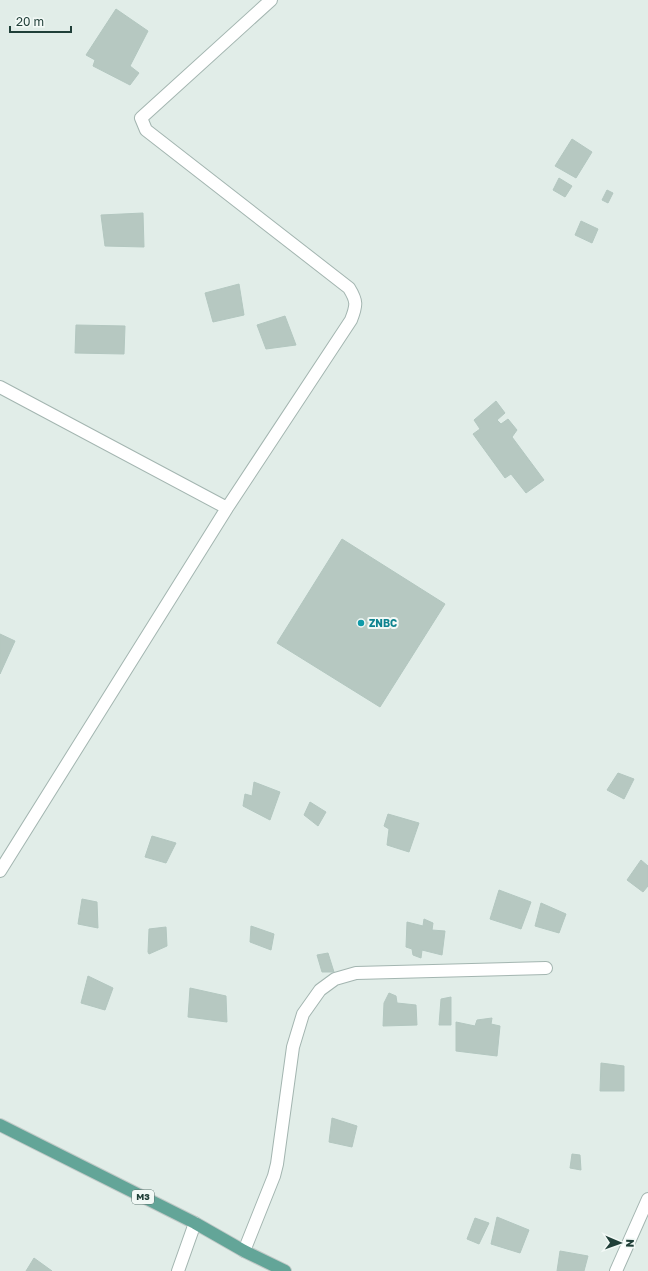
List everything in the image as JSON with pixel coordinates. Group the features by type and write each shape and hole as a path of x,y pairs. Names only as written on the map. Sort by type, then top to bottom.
{"main road":[{"name":"M3","path":"0,1125 195,1223 285,1271"}],"street":[{"path":"0,871 227,508 351,320 356,308 356,298 349,288 146,130 141,118 270,0"},
{"path":"0,387 227,508"},
{"path":"244,1250 278,1164 293,1047 303,1014 320,990 336,979 356,974 546,968"},
{"path":"616,1271 648,1199"},
{"path":"178,1271 195,1223"}],"building":[{"path":"116,9 148,31 130,66 139,73 130,85 93,66 95,60 86,55"},
{"path":"572,139 592,152 576,178 555,166"},
{"path":"559,178 572,186 565,197 553,190"},
{"path":"607,190 613,193 608,203 602,200"},
{"path":"143,213 144,247 105,246 101,215"},
{"path":"581,221 598,229 592,243 575,235"},
{"path":"239,284 244,315 213,322 205,293"},
{"path":"285,316 296,345 266,349 257,325"},
{"path":"76,325 125,326 124,354 75,353"},
{"path":"496,401 505,413 497,420 501,424 508,419 517,430 512,437 544,480 526,493 511,474 505,478 473,434 480,429 474,420"},
{"name":"ZNBC","path":"342,539 445,604 380,707 277,643"},
{"path":"0,634 15,641 0,674"},
{"path":"618,773 634,779 624,799 607,790"},
{"path":"254,782 280,792 270,820 243,806 245,794 252,796"},
{"path":"310,802 326,812 318,826 304,815"},
{"path":"388,814 419,823 409,852 387,845 389,829 384,826"},
{"path":"152,836 176,843 166,863 145,857"},
{"path":"641,860 648,866 648,886 643,892 627,880"},
{"path":"499,890 531,902 521,929 490,919"},
{"path":"82,899 97,902 98,928 78,924"},
{"path":"541,903 566,914 559,933 535,926"},
{"path":"424,919 433,923 432,930 445,931 442,955 422,950 421,958 413,955 412,949 406,947 407,922 423,926"},
{"path":"251,926 274,934 271,950 250,942"},
{"path":"166,927 167,946 149,954 149,929"},
{"path":"328,953 334,972 322,972 317,955"},
{"path":"88,976 113,988 105,1010 81,1003"},
{"path":"190,988 226,996 227,1022 188,1017"},
{"path":"389,993 396,996 397,1003 416,1005 417,1025 383,1026 384,1003"},
{"path":"451,997 451,1025 439,1025 441,999"},
{"path":"492,1018 491,1024 500,1026 497,1056 456,1051 456,1022 475,1026 477,1020"},
{"path":"601,1063 624,1066 624,1091 600,1091"},
{"path":"332,1118 357,1126 352,1147 329,1142"},
{"path":"572,1154 580,1155 581,1170 570,1168"},
{"path":"497,1217 529,1230 520,1253 491,1244"},
{"path":"475,1218 489,1223 479,1244 467,1239"},
{"path":"560,1251 588,1256 584,1271 557,1271"},
{"path":"34,1258 52,1271 26,1271"}],"place":[{"name":"ZNBC","path":"361,623"}]}
